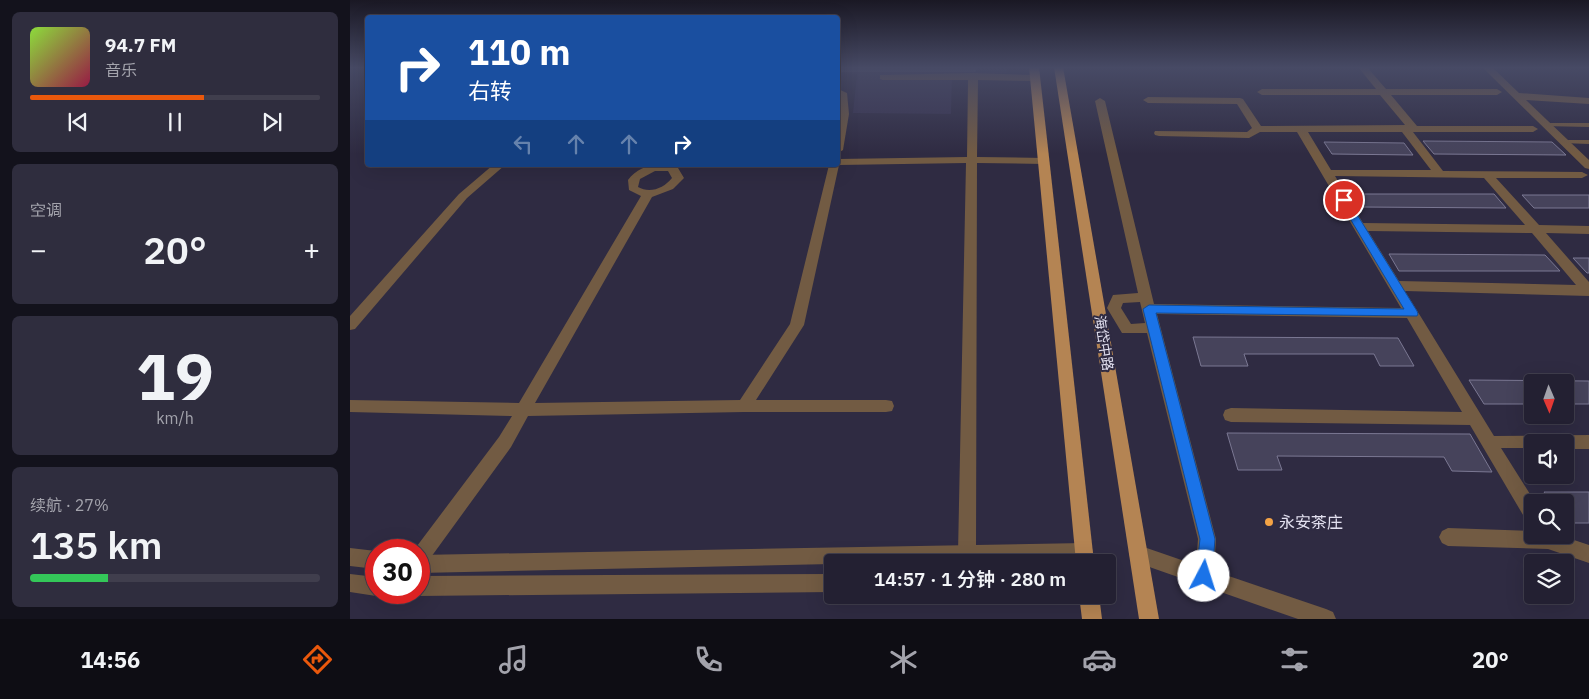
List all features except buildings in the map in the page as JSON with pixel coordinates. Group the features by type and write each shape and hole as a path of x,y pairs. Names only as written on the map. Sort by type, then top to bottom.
{"main road":[{"path":"1037,96 1085,554"},
{"name":"海岱中路","path":"1063,96 1149,619"},
{"path":"1090,604 1092,619"}],"street":[{"path":"840,142 844,101 843,96"},
{"path":"968,553 973,96"},
{"path":"1386,96 1439,173"},
{"path":"1515,96 1589,100"},
{"path":"1515,96 1564,142 1585,165"},
{"path":"1148,100 1240,101 1258,129"},
{"path":"1100,101 1153,328 1207,539 1204,576"},
{"path":"1300,128 1524,500"},
{"path":"1159,133 1249,135 1258,129 1300,128 1534,129"},
{"path":"840,151 942,152 972,160"},
{"path":"840,162 1044,161"},
{"path":"1327,173 1486,173 1585,165"},
{"path":"350,326 463,196 498,167"},
{"path":"649,167 670,167 677,174 676,182 664,190 648,193 636,191 632,184 636,176 649,167"},
{"path":"744,406 797,325 834,167"},
{"path":"1486,173 1589,290"},
{"path":"430,543 505,442 648,193"},
{"path":"1360,227 1589,230"},
{"path":"1396,286 1589,290"},
{"path":"1114,308 1118,298 1148,303 1412,314"},
{"path":"1098,308 1114,308"},
{"path":"1114,308 1127,329 1153,328"},
{"path":"350,406 524,410 744,406 886,406"},
{"path":"1231,415 1476,419"},
{"path":"1498,441 1589,442"},
{"path":"1448,537 1524,538"},
{"path":"1563,544 1589,554"},
{"path":"430,564 968,553 997,554"},
{"path":"1138,554 1326,619"},
{"path":"350,557 365,559"},
{"path":"350,583 365,585"},
{"path":"430,586 824,583"}],"lane":[{"path":"1546,125 1589,126"},
{"path":"1564,142 1589,142"}],"shaded area":[{"path":"855,96 951,96 951,114 853,113"}],"place":[{"name":"永安茶庄","path":"1269,522"}],"route":[{"path":"1204,576 1207,539 1149,309 1412,314 1344,200"}]}
